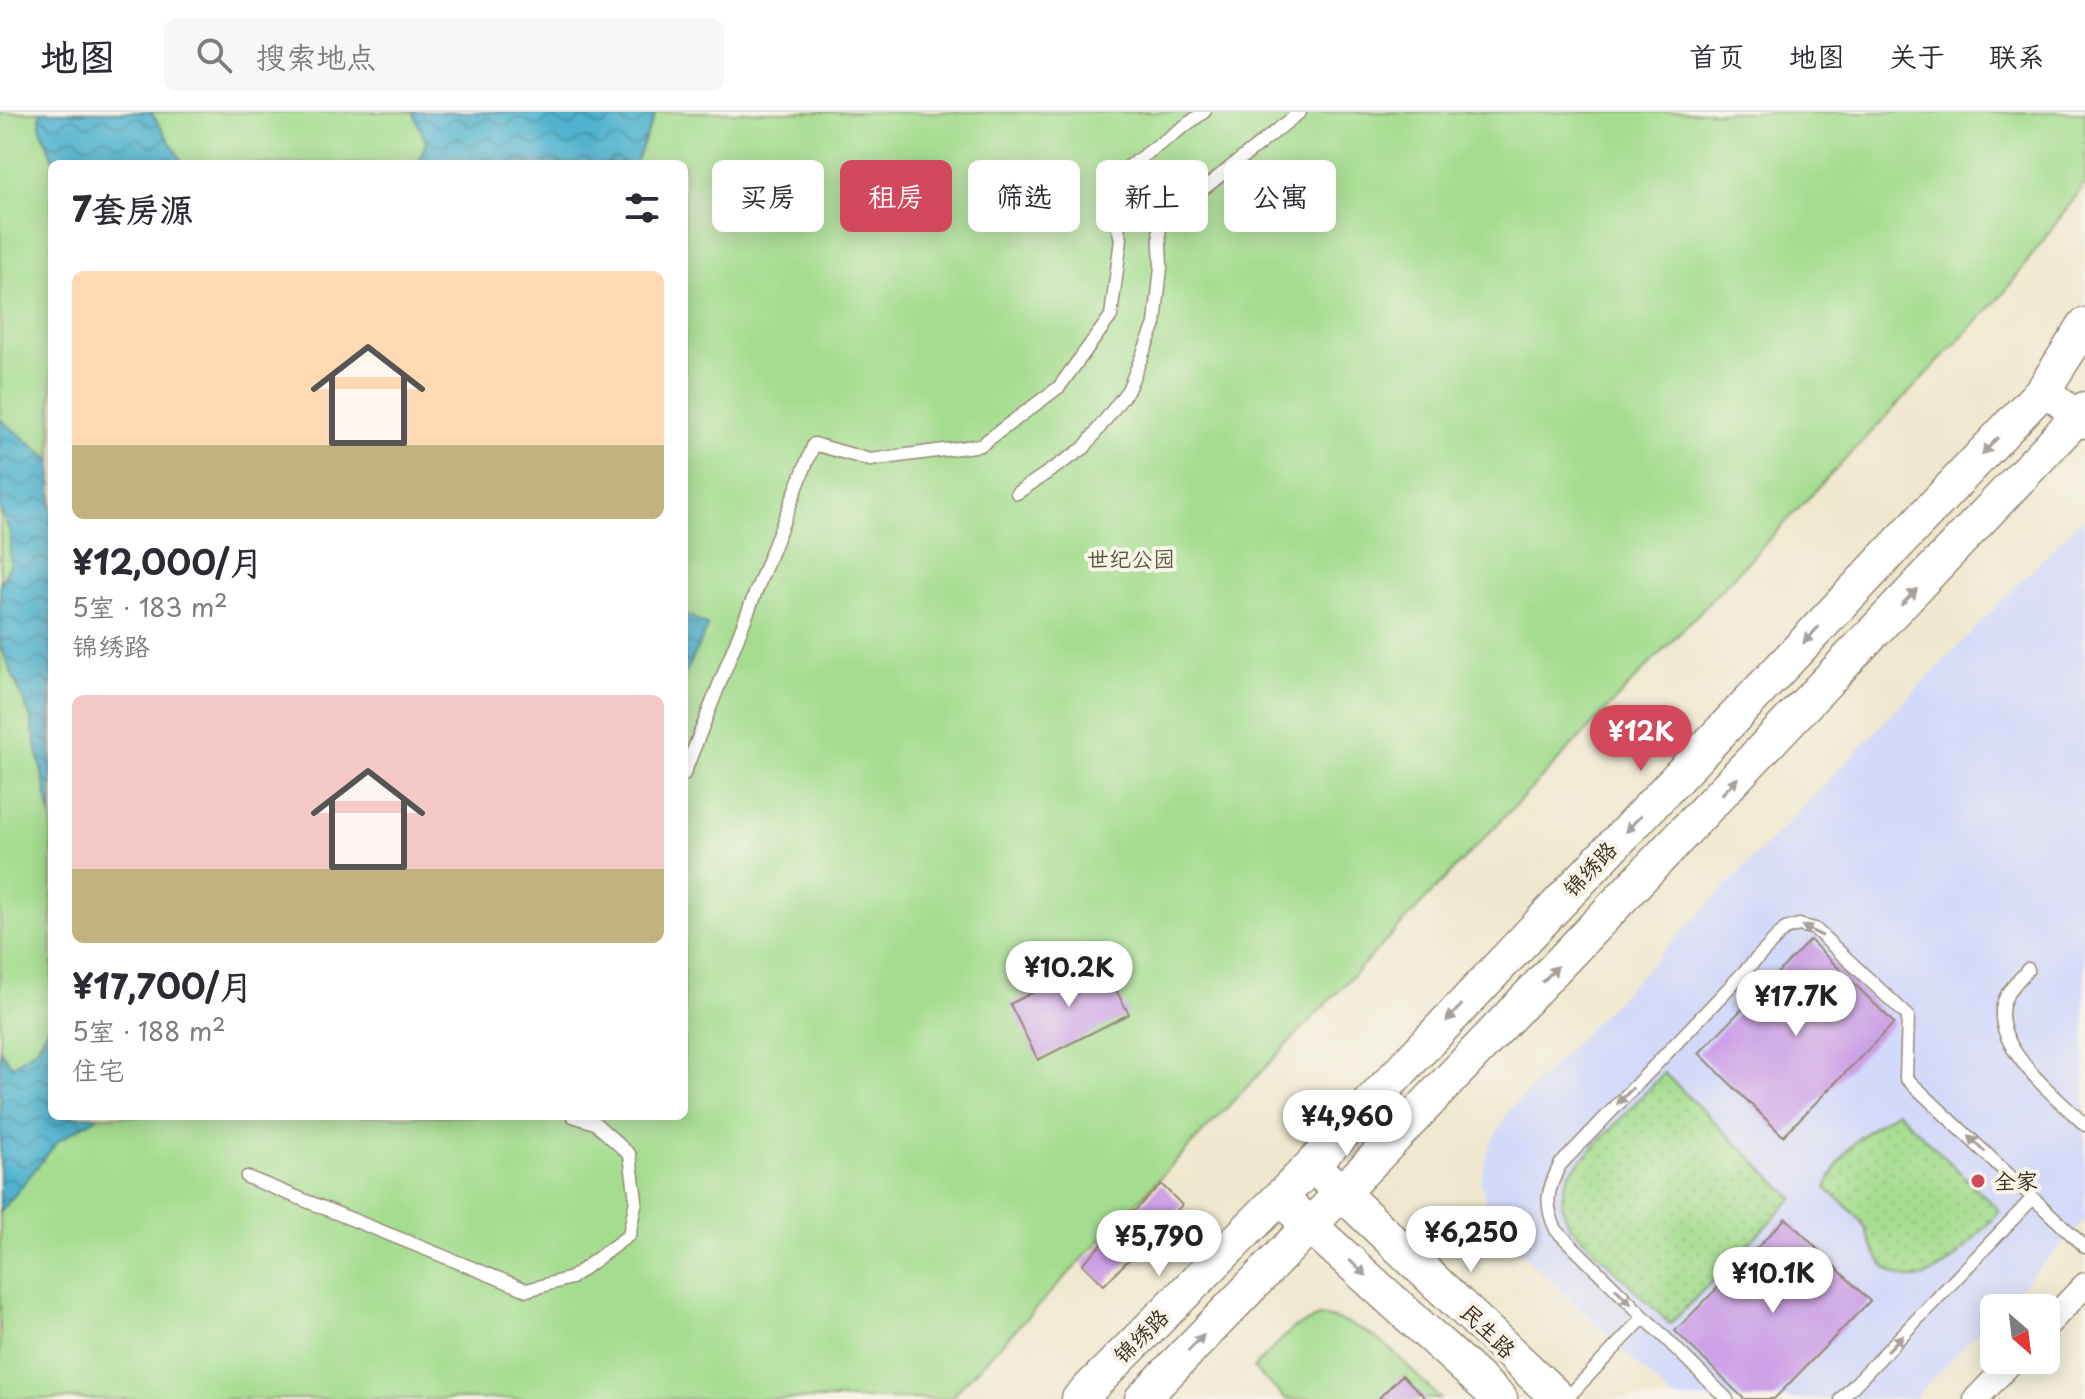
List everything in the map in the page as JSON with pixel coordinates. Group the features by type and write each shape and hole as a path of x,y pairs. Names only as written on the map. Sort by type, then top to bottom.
{"main road":[{"name":"锦绣路","path":"1079,1399 1312,1165 2044,389 2085,325"},
{"name":"锦绣路","path":"1142,1399 2083,417"},
{"name":"民生路","path":"1312,1165 1559,1399"},
{"name":"民生路","path":"1279,1197 1500,1399"}],"street":[{"path":"2044,389 2083,417"},
{"path":"2060,1314 2082,1294"},
{"path":"1976,1399 2000,1374"}],"lane":[{"path":"688,764 814,444 870,460 981,445 1059,387 1111,316 1121,239 1106,183 1204,112"},
{"path":"1017,493 1084,448 1128,390 1155,324 1161,267 1159,224 1300,112"},
{"path":"1727,1399 1556,1230 1546,1209 1548,1188 1560,1165 1785,929 1799,925 1815,929 1908,1016 1906,1078 2085,1247"},
{"path":"2028,969 2006,996 2003,1029 2015,1056 2085,1125"},
{"path":"247,1177 527,1290 571,1278 629,1235 636,1200 630,1155 595,1123 586,1120"},
{"path":"1841,1399 2033,1198"},
{"path":"1566,1399 1644,1317"}],"shaded area":[{"path":"2085,520 2085,1220 2014,1294 1980,1294 1980,1330 1913,1399 1673,1399 1507,1239 1489,1212 1480,1181 1489,1147 1508,1112 2075,525"}],"green space":[{"name":"世纪公园","path":"0,112 2085,112 2085,184 2004,293 949,1399 0,1399"},
{"path":"1664,1073 1793,1198 1670,1324 1570,1226 1562,1199 1570,1172"},
{"path":"1897,1111 2000,1211 1945,1265 1913,1278 1896,1275 1881,1262 1862,1222 1826,1188 1854,1143"},
{"path":"1321,1316 1359,1328 1374,1337 1400,1358 1440,1399 1286,1399 1253,1368 1293,1328"}],"water":[{"path":"40,112 151,112 181,160 53,160 40,126"},
{"path":"413,112 656,112 637,160 419,160 426,142"},
{"path":"0,419 48,458 48,801 30,716 0,645 0,585 10,565 10,532 0,510"},
{"path":"688,615 708,626 688,668"},
{"path":"48,1025 48,1120 92,1120 58,1141 0,1213 0,1050 12,1066 38,1047"}],"building":[{"path":"1810,940 1894,1023 1783,1136 1699,1053"},
{"path":"1099,959 1129,1014 1038,1060 1010,1004"},
{"path":"1161,1184 1182,1205 1104,1285 1082,1264"},
{"path":"1786,1218 1870,1301 1774,1399 1744,1399 1675,1331"},
{"path":"1402,1375 1427,1399 1378,1399"}],"place":[{"name":"全家","path":"1978,1181"}]}
